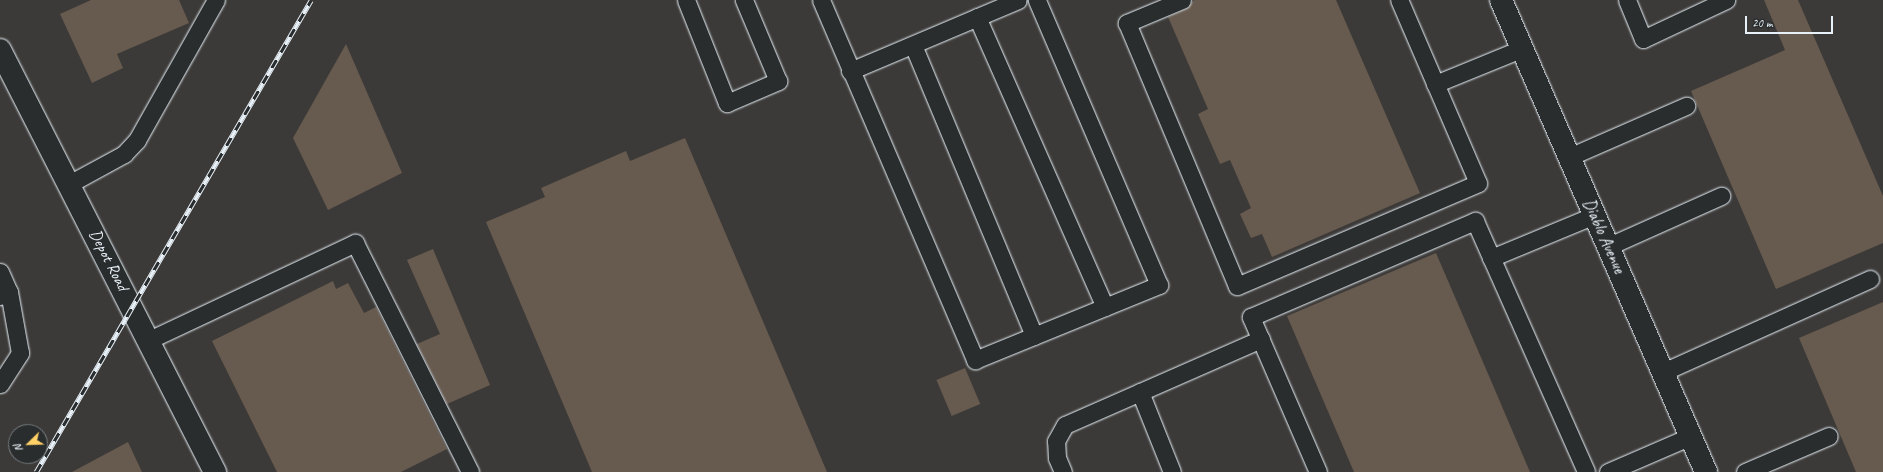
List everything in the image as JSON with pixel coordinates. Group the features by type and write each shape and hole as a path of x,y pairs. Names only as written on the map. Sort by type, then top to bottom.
{"street":[{"name":"Diablo Avenue","path":"1506,2 1523,48 1569,157 1706,472"},
{"name":"Depot Road","path":"0,50 150,340 215,472"}],"lane":[{"path":"69,184 124,154 137,140 216,0"},
{"path":"686,0 727,103 778,81 744,0"},
{"path":"821,0 975,360 1159,285 1037,0"},
{"path":"850,70 1018,0"},
{"path":"1182,0 1127,23 1237,286 1478,183 1399,0"},
{"path":"1627,0 1644,39 1726,0"},
{"path":"977,17 1104,308"},
{"path":"913,44 1034,336"},
{"path":"1435,84 1523,48"},
{"path":"1569,157 1686,106"},
{"path":"1609,246 1722,196"},
{"path":"1491,258 1595,215"},
{"path":"1318,472 1251,318 1475,221 1586,472"},
{"path":"150,340 355,243 470,472"},
{"path":"0,272 4,294 20,353 0,384"},
{"path":"1663,372 1870,279"},
{"path":"1063,472 1057,458 1056,441 1065,425 1261,339"},
{"path":"1140,392 1172,472"},
{"path":"1608,472 1691,436"},
{"path":"1745,472 1829,436"}],"shaded area":[{"path":"0,0 1883,0 1883,472 0,472"}],"building":[{"path":"91,0 179,0 189,23 117,54 123,68 92,83 60,14"},
{"path":"1194,0 1336,0 1420,193 1272,257 1262,234 1251,238 1240,214 1251,208 1230,160 1220,164 1198,114 1208,109 1168,17 1186,9"},
{"path":"1764,0 1798,0 1883,196 1883,243 1776,289 1691,91 1785,50"},
{"path":"346,44 402,173 328,210 293,138"},
{"path":"685,138 827,472 592,472 486,222 545,197 541,188 626,151 630,161"},
{"path":"433,249 490,385 447,404 417,344 440,334 407,260"},
{"path":"1436,253 1530,472 1354,472 1287,316"},
{"path":"333,281 336,289 348,283 364,313 376,307 447,449 401,472 277,472 212,341"},
{"path":"1883,302 1883,472 1856,472 1799,338"},
{"path":"965,368 980,404 952,416 936,380"},
{"path":"128,442 142,472 72,472"}],"railway":[{"path":"36,472 311,0"}]}
